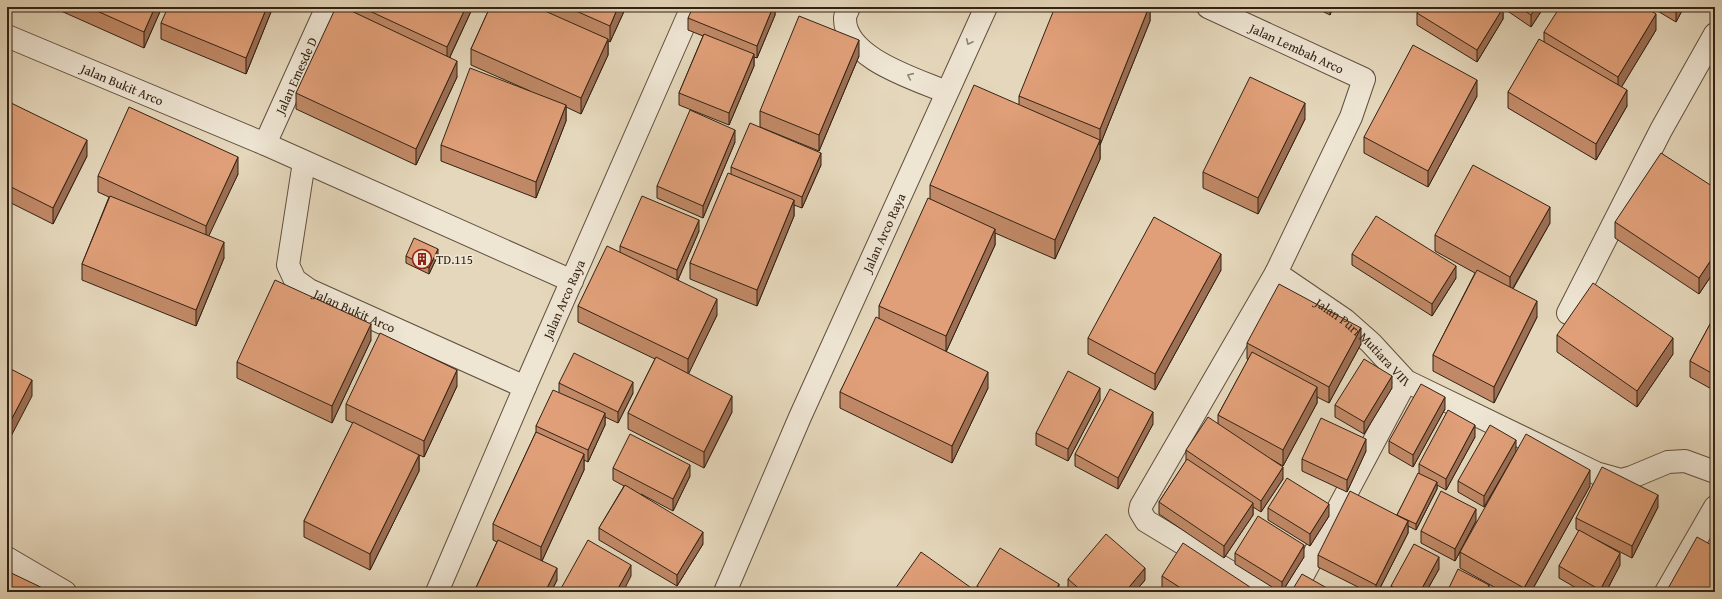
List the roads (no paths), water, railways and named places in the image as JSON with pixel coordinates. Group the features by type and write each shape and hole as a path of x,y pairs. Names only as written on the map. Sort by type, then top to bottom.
{"street":[{"name":"Jalan Emesde D","path":"265,144 327,7"},
{"name":"Jalan Arco Raya","path":"438,592 525,387 692,7"},
{"path":"849,7 845,17 848,33 857,46 873,60 946,92"},
{"name":"Jalan Arco Raya","path":"725,592 800,417 946,92 986,7"},
{"name":"Jalan Lembah Arco","path":"1208,7 1364,79 1350,117 1276,273"},
{"path":"1568,313 1661,130 1715,34"},
{"name":"Jalan Bukit Arco","path":"7,36 265,144 572,281"},
{"name":"Jalan Bukit Arco","path":"304,162 288,265 295,280 309,290 525,387"},
{"path":"1263,592 1146,521 1140,511 1145,499 1276,273"},
{"name":"Jalan Puri Mutiara VIII","path":"1276,273 1345,320 1371,343 1406,381 1596,473 1609,478 1621,480 1668,462 1685,461 1715,472"},
{"path":"1320,592 1297,587 1406,381"},
{"path":"1666,592 1715,507"},
{"path":"7,558 65,592"}],"place":[{"name":"TD.115","path":"422,259"}]}
